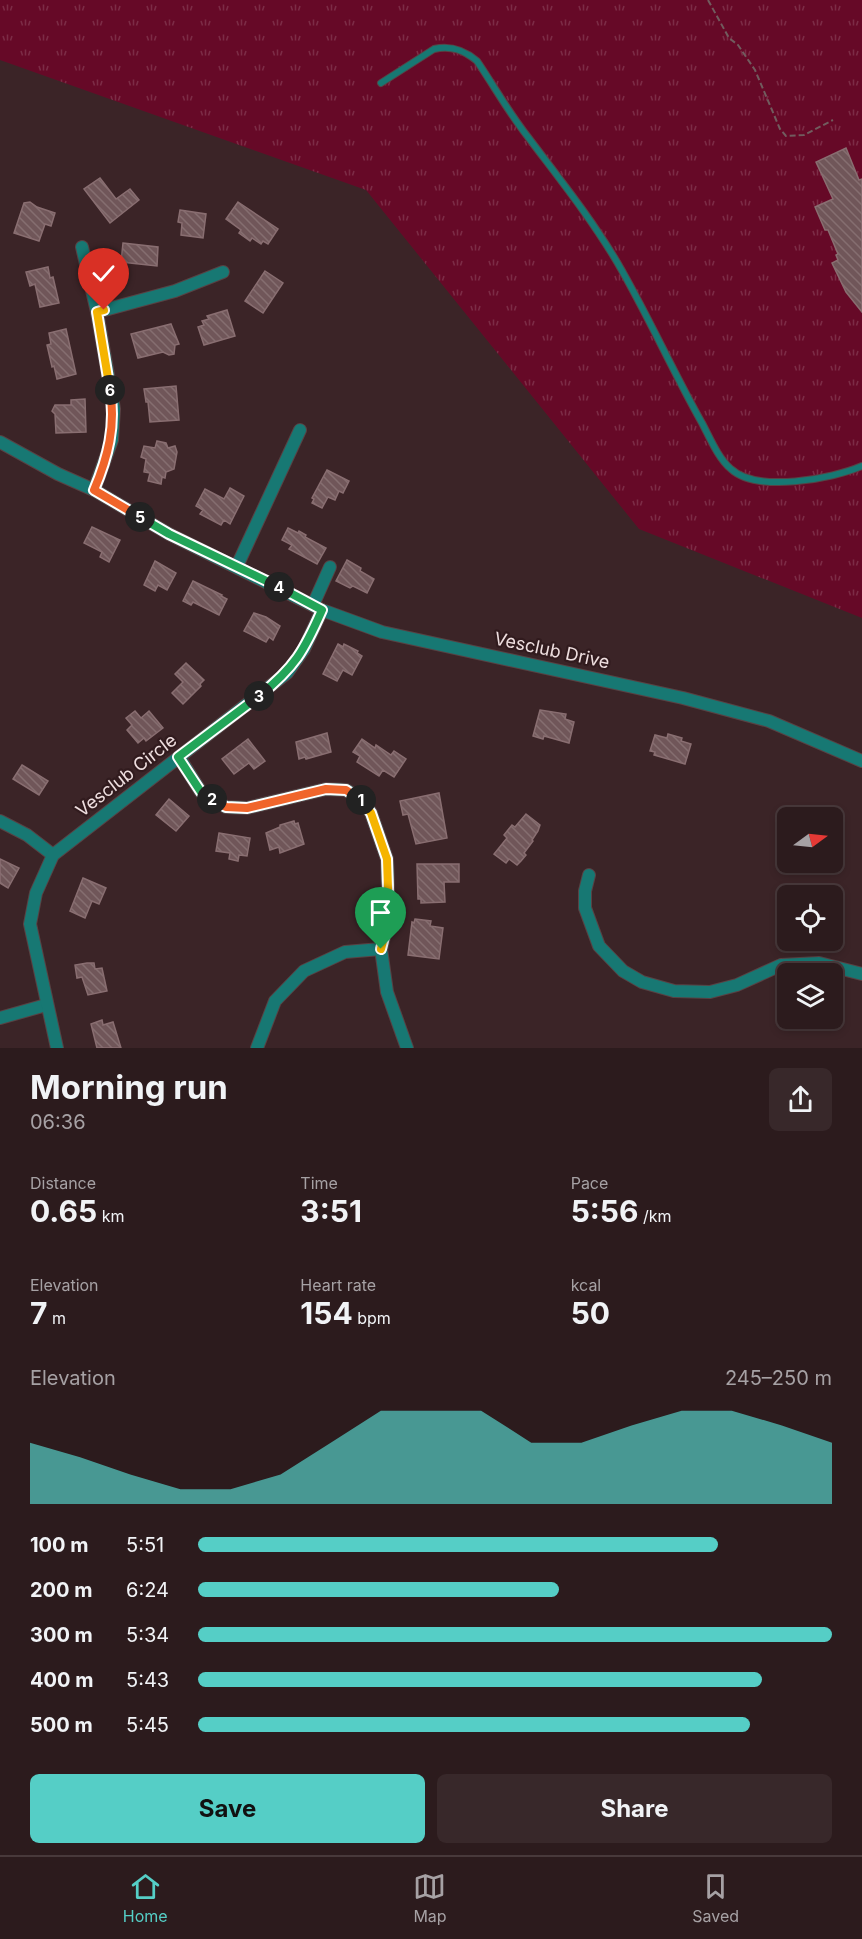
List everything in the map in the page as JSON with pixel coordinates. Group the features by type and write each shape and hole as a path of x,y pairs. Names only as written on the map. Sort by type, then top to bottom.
{"street":[{"path":"82,247 97,312 114,410 112,440 94,490"},
{"path":"97,312 175,291 223,272"},
{"path":"237,566 300,430"},
{"name":"Vesclub Drive","path":"0,442 44,467 94,490 169,534 317,607 382,632 683,698 769,720 862,761"},
{"name":"Vesclub Circle","path":"57,1048 30,924 36,893 53,855 286,673 304,650 330,567"},
{"path":"178,757 201,792 226,807 247,808 326,789 346,790 361,799 371,813 387,859 389,917 381,949 387,992 407,1048"},
{"path":"0,821 27,835 53,855"},
{"path":"589,875 585,891 585,908 599,946 623,971 642,982 674,992 710,992 737,985 782,965 819,963 862,974"},
{"path":"257,1048 275,1001 304,971 345,952 381,949"},
{"path":"0,1018 46,1005"}],"lane":[{"path":"381,83 434,49 443,46 470,55 477,61 516,121 575,200 616,261 692,406 730,469 749,479 774,483 794,482 862,466"}],"path":[{"path":"708,0 729,38 738,45 755,70 780,129 786,136 804,135 833,120"}],"green space":[{"path":"0,0 862,0 862,618 639,529 366,190 0,60"}],"building":[{"path":"846,148 859,180 862,179 862,312 846,292 832,263 838,260 836,255 838,254 815,207 833,199 816,162"},
{"path":"100,178 116,199 130,189 139,200 110,223 84,189"},
{"path":"30,202 55,213 51,226 45,224 39,241 14,233 24,203"},
{"path":"238,202 278,229 268,244 263,241 261,244 252,238 250,241 239,233 241,230 226,219"},
{"path":"180,210 206,214 203,238 181,235 182,223 178,222"},
{"path":"123,243 158,247 157,266 121,262"},
{"path":"48,267 50,278 53,277 59,303 40,307 35,284 30,286 26,272"},
{"path":"265,271 283,283 263,313 245,301"},
{"path":"227,310 235,336 204,345 198,327 204,325 202,321 209,319 207,316"},
{"path":"171,324 179,344 175,345 174,354 169,355 163,352 138,358 131,334"},
{"path":"66,329 76,374 57,379 47,345 51,344 49,333"},
{"path":"176,386 179,420 150,422 144,389"},
{"path":"85,399 86,432 56,433 55,414 52,411 55,405 71,405 71,400"},
{"path":"157,441 166,443 168,448 175,446 177,452 174,469 166,472 161,484 148,481 150,473 144,472 146,459 141,457 144,446 155,448"},
{"path":"327,470 349,481 343,493 339,491 335,500 328,497 322,508 312,503 314,499 312,498"},
{"path":"230,488 244,496 230,524 224,520 221,525 200,514 203,510 196,506 205,489 224,499"},
{"path":"92,527 120,540 109,562 100,557 102,552 84,543"},
{"path":"288,528 298,533 299,531 306,535 305,537 326,548 317,564 289,549 292,545 282,540"},
{"path":"347,560 374,579 367,593 336,581"},
{"path":"155,561 176,573 167,590 158,585 155,591 144,585"},
{"path":"193,581 227,599 219,615 193,602 191,605 183,601"},
{"path":"254,613 280,626 273,640 269,637 266,642 244,631"},
{"path":"338,644 343,647 344,644 358,651 357,653 362,656 352,675 343,670 337,681 323,674"},
{"path":"186,663 204,680 183,704 172,693 183,682 175,674"},
{"path":"540,710 566,714 565,719 574,722 569,743 544,736 543,739 533,736"},
{"path":"135,711 141,718 149,711 163,728 146,741 144,738 138,743 127,730 132,725 126,718"},
{"path":"327,733 331,752 299,759 296,742"},
{"path":"668,734 682,738 681,741 691,744 685,764 654,755 655,752 650,751 655,735 667,738"},
{"path":"248,739 265,761 254,769 249,763 234,774 222,759"},
{"path":"362,739 375,748 376,745 391,755 394,751 406,759 394,777 383,770 379,776 357,762 360,756 353,752"},
{"path":"22,765 48,781 39,795 13,779"},
{"path":"439,793 447,838 416,844 408,814 403,815 400,801"},
{"path":"169,799 189,816 176,831 156,815"},
{"path":"526,814 540,825 538,831 524,853 526,855 517,865 509,859 506,863 494,854 507,838 504,835 512,825 515,827"},
{"path":"294,821 295,824 298,823 304,844 280,853 279,847 270,850 266,833 280,825"},
{"path":"219,833 250,838 247,856 239,855 238,861 229,859 230,853 216,851"},
{"path":"0,859 19,868 8,888 0,883"},
{"path":"417,864 459,864 459,882 444,882 445,902 421,903 421,899 418,899"},
{"path":"83,878 106,888 99,904 92,901 85,918 70,911"},
{"path":"415,919 431,921 430,926 443,928 439,959 408,955 412,922 414,923"},
{"path":"94,963 95,969 102,968 107,991 88,995 82,977 77,978 75,965"},
{"path":"102,1020 103,1025 113,1022 121,1048 97,1048 91,1024"}],"route":[{"path":"104,310 97,312 114,410 112,440 94,490 169,534 322,610 304,650 286,673 178,757 201,792 226,807 247,808 326,789 346,790 361,799 371,813 387,859 389,917 381,949"}]}
